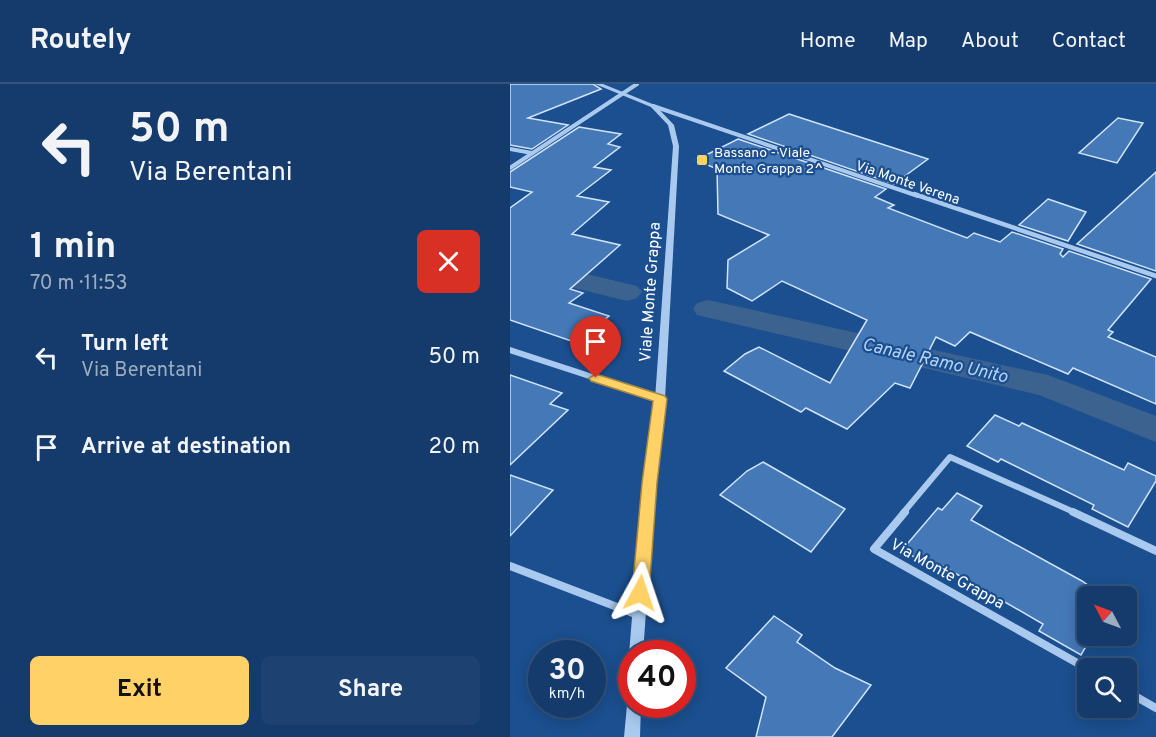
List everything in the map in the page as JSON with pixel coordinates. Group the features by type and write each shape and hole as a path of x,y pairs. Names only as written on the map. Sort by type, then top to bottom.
{"street":[{"name":"Viale Monte Grappa","path":"598,84 653,106 671,125 676,146 660,399 649,483 637,640"},
{"path":"510,168 638,84"},
{"name":"Via Monte Verena","path":"653,106 1156,276"},
{"path":"510,149 532,153"},
{"path":"510,350 660,399"},
{"name":"Via Monte Grappa","path":"1077,663 874,549 950,457 1014,484 1156,551"},
{"path":"510,566 638,615"},
{"path":"1137,698 1156,708"},
{"path":"632,737 633,718"}],"building":[{"path":"510,84 593,84 601,89 528,118 568,125 532,149 510,145"},
{"path":"789,114 928,159 894,184 748,134"},
{"path":"1118,118 1143,123 1117,163 1079,153"},
{"path":"579,127 621,134 608,144 620,147 594,167 611,170 577,196 609,202 572,234 620,245 570,289 583,293 569,303 609,316 577,343 510,320 510,208 532,192 510,187 510,172"},
{"path":"738,139 886,189 875,197 894,205 888,208 967,238 974,233 1000,242 1012,232 1063,249 1060,254 1063,257 1069,251 1151,279 1108,330 1113,332 1108,337 1156,357 1156,404 1073,368 1068,374 970,332 955,346 936,337 910,388 895,383 847,429 806,408 801,412 724,371 745,354 759,347 830,383 867,320 782,281 752,301 727,288 728,260 769,235 718,214 717,169 696,160"},
{"path":"1156,172 1156,271 1077,244"},
{"path":"1048,199 1086,212 1068,241 1019,225"},
{"path":"510,375 562,393 550,404 568,410 510,465"},
{"path":"995,415 1019,426 1022,423 1124,470 1128,463 1156,476 1156,481 1128,527 1092,509 1094,505 1001,459 998,462 967,446"},
{"path":"763,462 845,509 811,552 720,495 747,471"},
{"path":"510,475 553,490 510,536"},
{"path":"957,493 982,506 971,520 1089,586 1077,586 1077,646 1086,646 1081,655 1039,631 1043,624 941,565 937,570 902,550 938,508 942,510"},
{"path":"774,616 802,635 797,642 835,668 871,685 832,737 756,737 766,697 726,668"}],"waterway":[{"name":"Canale Ramo Unito","path":"510,264 627,292"},
{"name":"Canale Ramo Unito","path":"708,309 1048,386 1156,430"}],"place":[{"name":"Bassano - Viale Monte Grappa 2^","path":"702,160"}],"route":[{"path":"596,378 660,399 649,483 640,593"}]}
